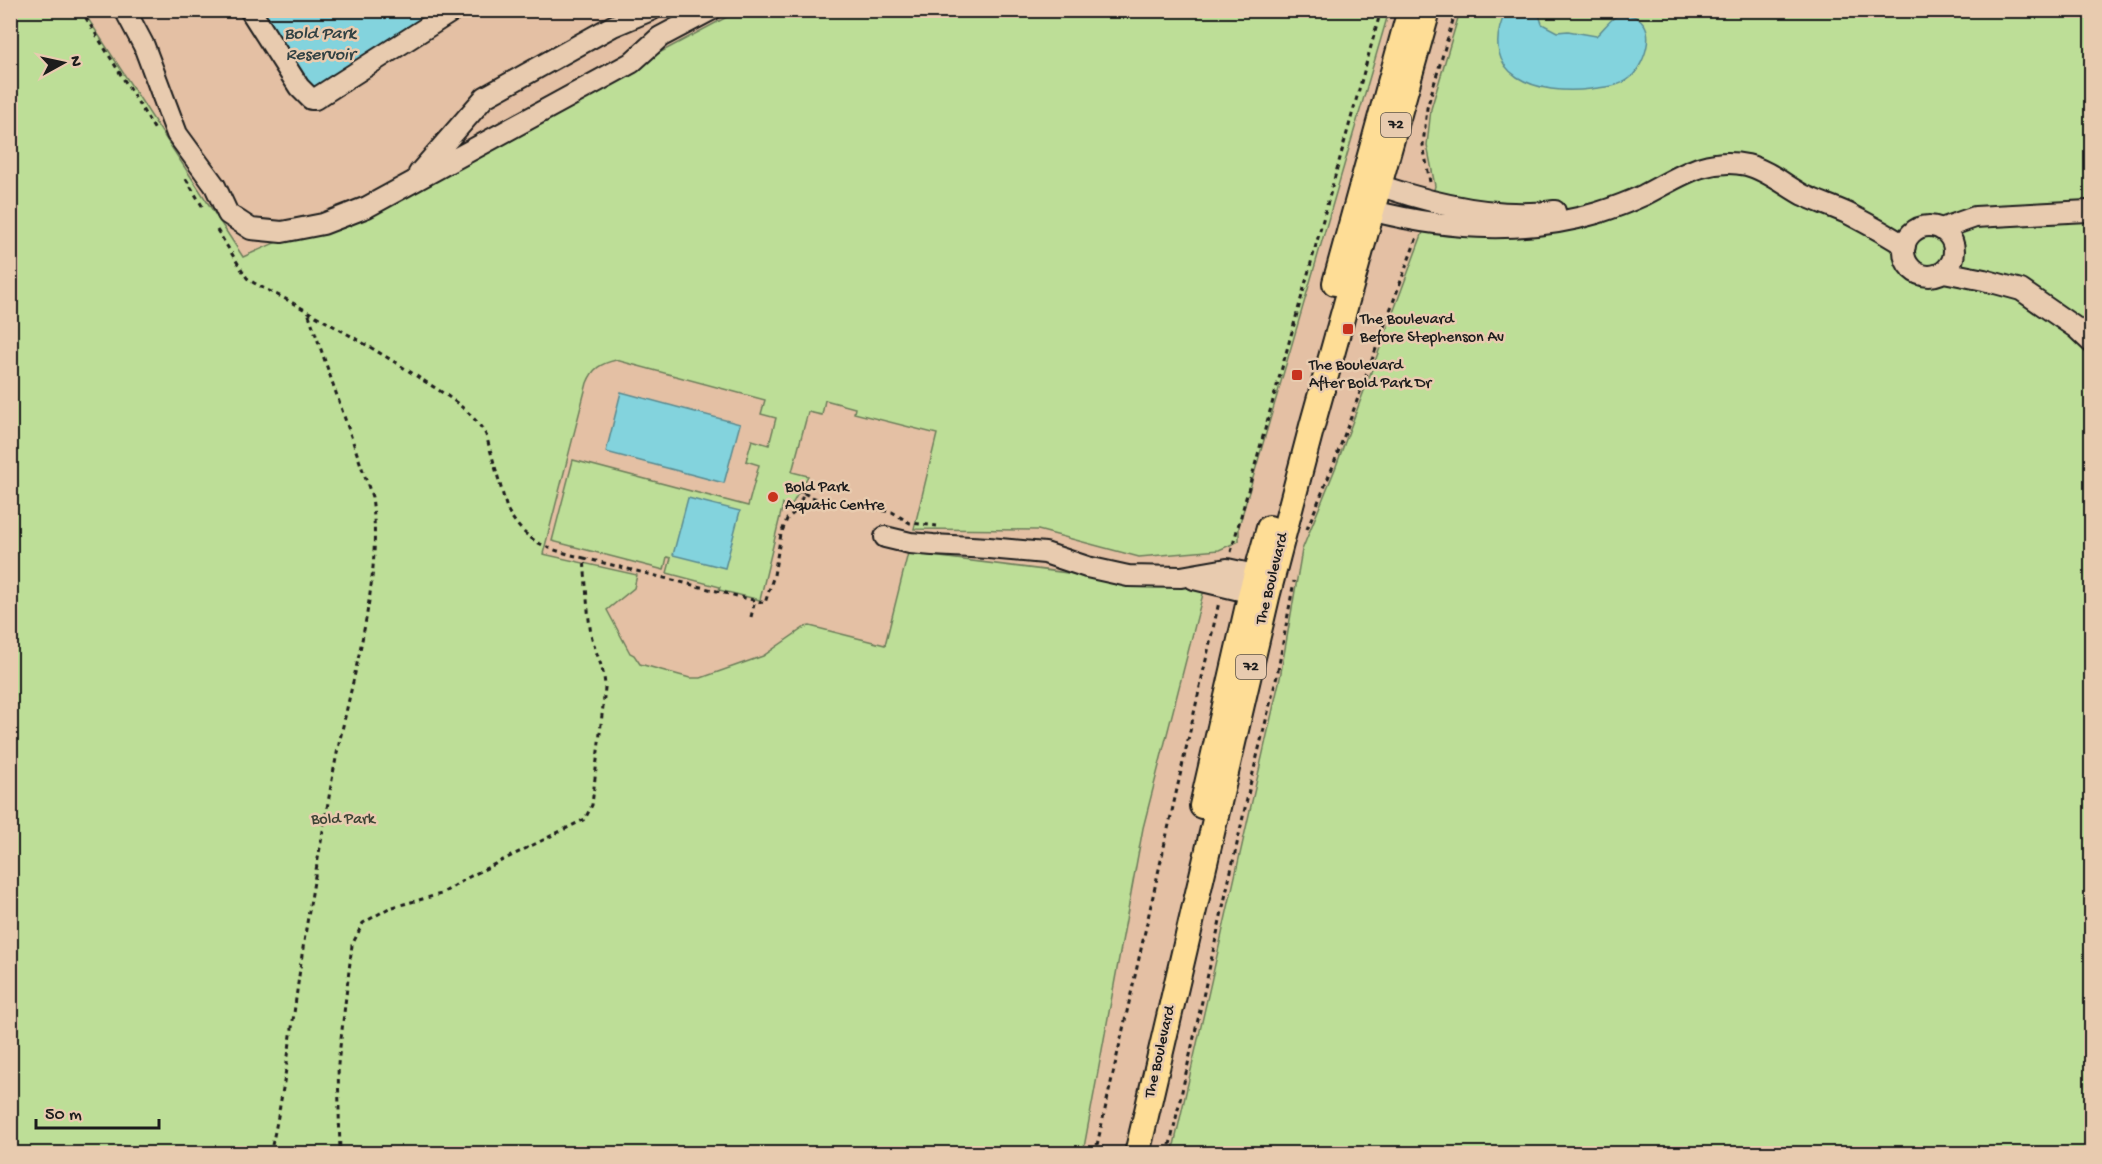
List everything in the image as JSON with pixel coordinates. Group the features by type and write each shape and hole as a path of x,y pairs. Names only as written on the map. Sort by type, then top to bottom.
{"main road":[{"name":"The Boulevard","path":"1371,182 1410,10"},
{"name":"The Boulevard","path":"1137,1154 1269,583 1316,411 1363,208 1428,10"},
{"name":"The Boulevard","path":"1125,1154 1217,736 1269,583"}],"lane":[{"path":"124,10 144,46 177,134 215,186 228,214 251,229 282,232 323,224 366,207 631,63 660,37 711,10"},
{"path":"250,10 299,87 311,99 315,99 454,10"},
{"path":"409,184 485,97 612,26 651,10"},
{"path":"1371,182 1428,201 1480,210 1538,213 1584,207 1700,161 1744,160 1798,181 1907,240"},
{"path":"1363,208 1424,221 1513,228 1548,225 1596,213 1630,201 1692,169 1721,164 1747,165 1774,177 1803,195 1907,240"},
{"path":"1941,229 1953,241 1949,265 1936,276 1920,275 1907,263 1904,254 1907,240 1924,226 1941,229 1975,217 2088,211 2091,213"},
{"path":"1949,265 1984,280 2020,290 2076,328 2091,343"},
{"path":"885,537 922,544 1045,553 1087,567 1128,576 1269,583"}],"path":[{"path":"1428,201 1431,186 1423,145 1427,108 1456,10"},
{"path":"1303,538 1333,466 1424,221"},
{"path":"247,278 254,284 385,355 461,407 480,424 486,435 507,509 512,519 537,544 762,603 768,599 781,534 787,519 797,510 804,493 799,491"},
{"path":"270,1154 332,781 368,607 375,551 372,497 308,312"},
{"path":"340,1154 338,1064 352,945 363,923 389,908 441,894 469,877 566,830 585,819 592,805 606,688 605,674 599,662 591,630 584,558"},
{"path":"1168,1154 1248,793 1277,676 1269,583"},
{"path":"751,617 755,600"}],"green space":[{"name":"Bold Park","path":"10,11 83,11 243,257 441,169 738,11 1389,11 1239,526 1239,541 1219,550 1139,557 1038,530 914,529 937,434 854,413 855,408 825,400 822,415 808,412 792,472 808,476 791,506 783,504 760,600 719,590 720,587 667,573 671,558 667,557 664,570 552,541 573,460 748,506 759,465 746,461 752,440 769,445 776,418 761,414 765,400 616,360 598,367 587,383 543,554 637,575 634,588 607,610 630,653 640,664 690,678 701,678 763,656 805,627 810,626 885,645 908,553 1204,590 1143,828 1083,1153 11,1153"},
{"path":"1460,11 2091,11 2091,1153 1172,1154 1280,678 1302,550 1335,469 1423,232 1435,186 1427,145 1431,109"}],"water":[{"name":"Bold Park Reservoir","path":"259,11 439,11 310,92"},
{"path":"1506,11 1538,11 1542,24 1557,32 1568,31 1596,36 1618,15 1638,18 1647,33 1645,53 1630,78 1617,85 1571,90 1533,85 1517,77 1505,66 1499,52 1499,33"},
{"path":"621,392 740,424 724,483 606,452"},
{"path":"688,498 740,511 725,568 673,555"}],"place":[{"name":"The Boulevard Before Stephenson Av","path":"1348,329"},
{"name":"The Boulevard After Bold Park Dr","path":"1297,375"},
{"name":"Bold Park Aquatic Centre","path":"773,497"}]}
